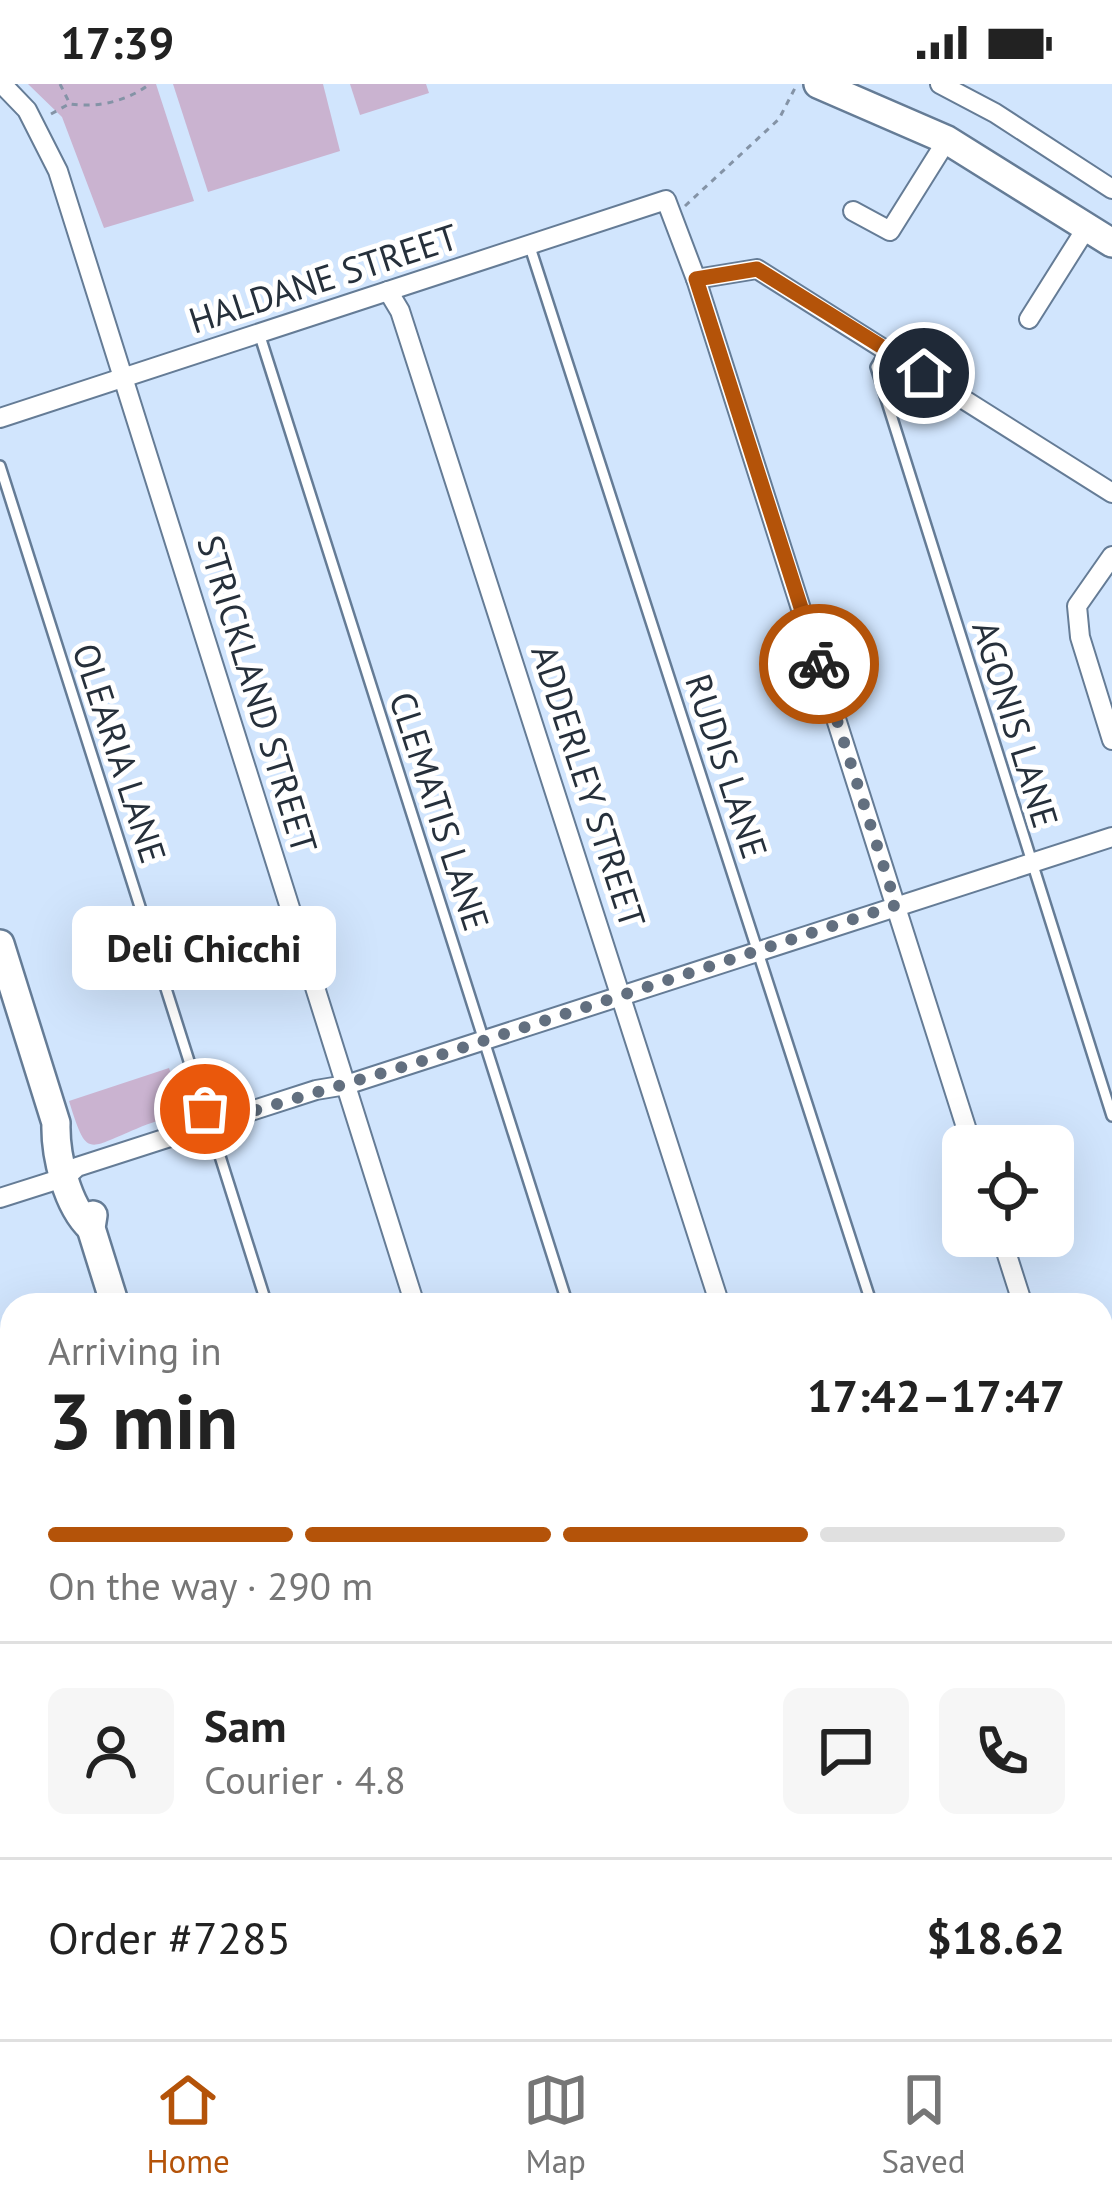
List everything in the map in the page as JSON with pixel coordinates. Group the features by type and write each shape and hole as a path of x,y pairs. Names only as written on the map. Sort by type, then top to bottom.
{"main road":[{"path":"818,84 947,140 1112,243"},
{"path":"0,944 56,1123 68,1138 75,1174 93,1213 91,1228 111,1293"}],"street":[{"name":"STRICKLAND STREET","path":"2,84 37,126 58,171 411,1293"},
{"path":"952,87 1112,189"},
{"path":"853,212 890,231 947,140"},
{"name":"HALDANE STREET","path":"0,418 666,200"},
{"path":"666,200 696,279 965,1125"},
{"path":"1029,319 1087,227"},
{"path":"696,279 757,269 1112,493"},
{"name":"ADDERLEY STREET","path":"388,291 400,311 717,1293"},
{"path":"1112,556 1077,606 1080,637 1112,740"},
{"path":"0,1198 319,1100 346,1085 1112,837"},
{"path":"1008,1257 1019,1293"}],"lane":[{"name":"RUDIS LANE","path":"530,244 868,1293"},
{"name":"CLEMATIS LANE","path":"259,333 564,1293"},
{"name":"AGONIS LANE","path":"886,349 876,368 1112,1115"},
{"name":"OLEARIA LANE","path":"0,466 263,1293"}],"path":[{"path":"60,84 70,104"},
{"path":"37,126 70,104 123,100 150,84"},
{"path":"666,200 686,207 779,119 797,84"}],"shaded area":[{"path":"28,84 156,84 194,201 104,228 62,117"},
{"path":"173,84 323,84 340,151 208,192"},
{"path":"350,84 426,84 429,93 360,115"},
{"path":"169,1068 184,1112 98,1144 85,1141 69,1101"}],"way so far":[{"path":"205,1109 209,1124 346,1085 896,905 819,664"}],"place":[{"name":"Deli Chicchi","path":"205,1109"}],"route":[{"path":"819,664 696,279 757,269 924,373"}]}
